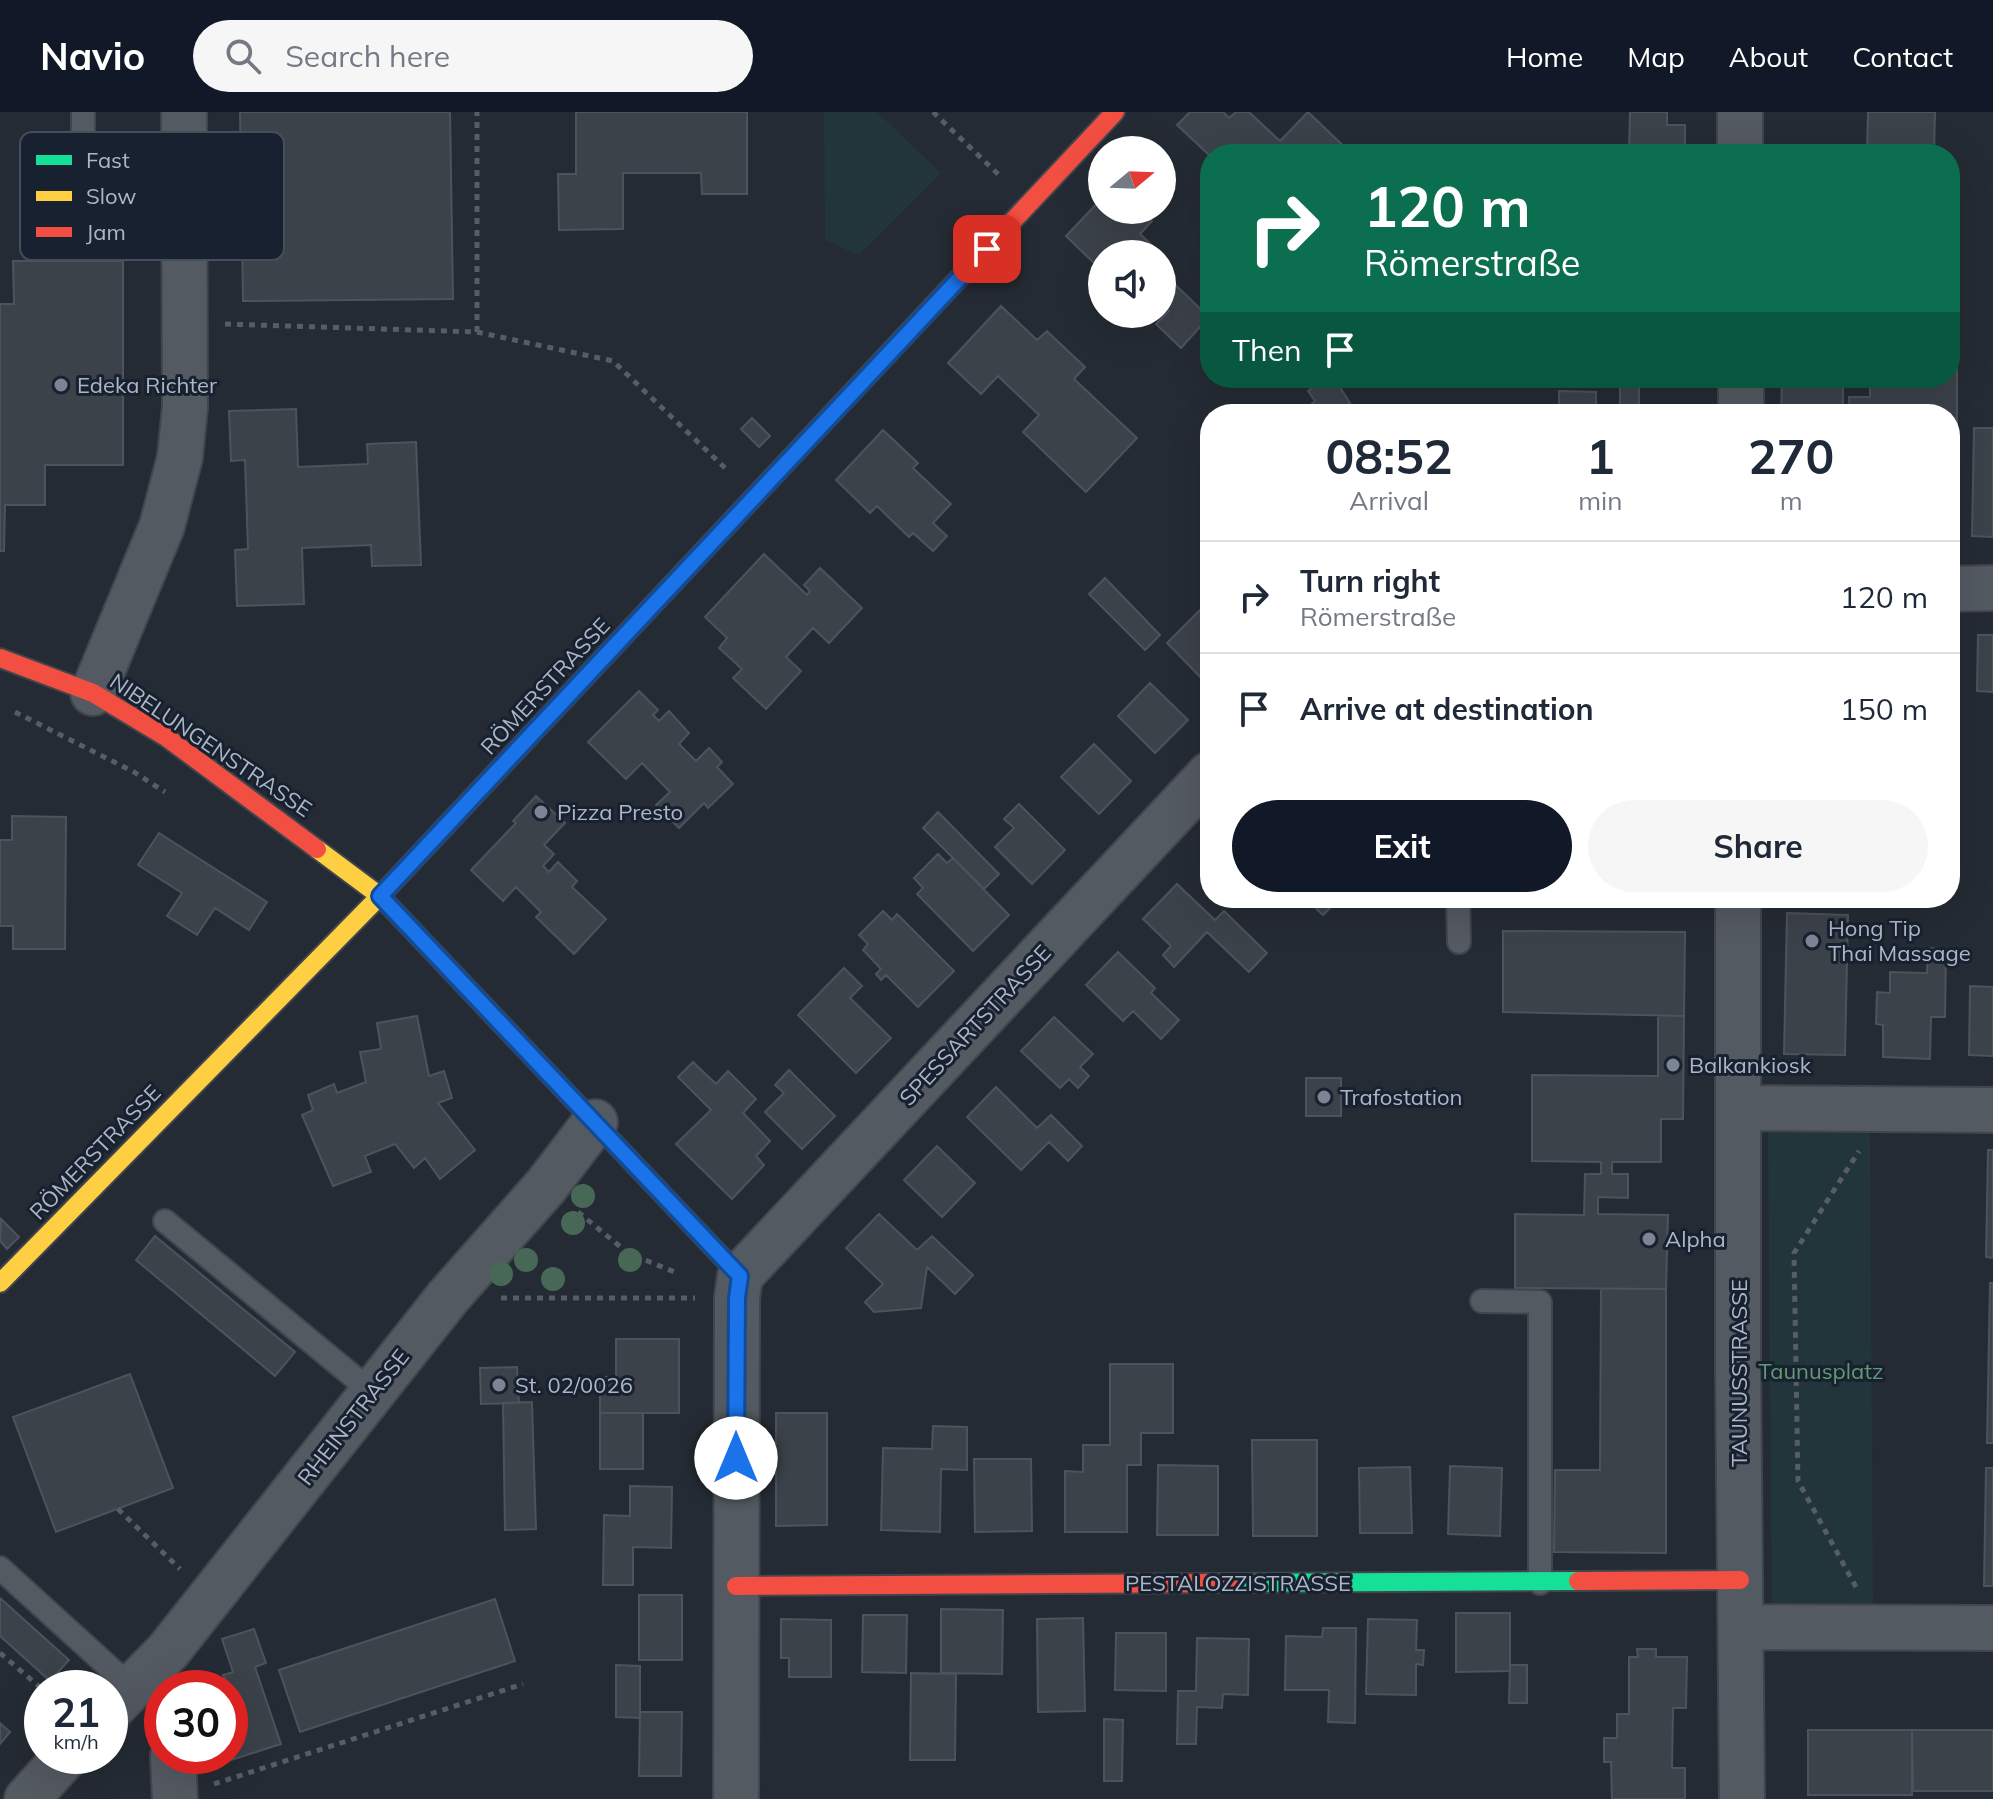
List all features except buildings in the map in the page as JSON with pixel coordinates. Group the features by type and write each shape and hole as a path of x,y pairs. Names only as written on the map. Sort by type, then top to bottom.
{"street":[{"path":"1740,112 1740,144"},
{"name":"RÖMERSTRASSE","path":"0,1283 380,896 1029,204 1101,117"},
{"path":"93,693 162,526 176,471 185,407 184,260"},
{"path":"1960,589 1993,588"},
{"name":"NIBELUNGENSTRASSE","path":"0,658 93,693 166,737 380,896 595,1122 738,1287"},
{"name":"SPESSARTSTRASSE","path":"738,1287 1200,785"},
{"name":"TAUNUSSTRASSE","path":"1738,908 1742,1799"},
{"path":"1738,1108 1993,1110"},
{"name":"RHEINSTRASSE","path":"155,1670 448,1297 546,1186 595,1122"},
{"path":"736,1799 738,1287"},
{"name":"PESTALOZZISTRASSE","path":"736,1586 1740,1580"},
{"path":"1741,1627 1993,1628"},
{"path":"27,1799 50,1774"}],"lane":[{"path":"1458,908 1459,942"},
{"path":"165,1221 372,1392"},
{"path":"1482,1301 1540,1302 1540,1583"},
{"path":"0,1568 144,1683"}],"path":[{"path":"477,112 477,332"},
{"path":"933,112 1029,204"},
{"path":"184,323 477,332 613,361 755,497"},
{"path":"14,711 134,772 172,796"},
{"path":"1878,1627 1798,1481 1794,1253 1885,1110"},
{"path":"546,1186 628,1253 738,1287"},
{"path":"448,1297 738,1287"},
{"path":"118,1509 209,1598"},
{"path":"0,1653 24,1674"},
{"path":"174,1784 523,1684"}],"green space":[{"path":"824,112 877,112 941,173 859,255 825,240"},
{"name":"Taunusplatz","path":"1870,1131 1873,1610 1772,1610 1768,1132"}],"traffic: fast":[{"path":"456,815 933,306"},
{"path":"1230,1583 1578,1581"}],"traffic: slow":[{"path":"0,1283 456,815"},
{"path":"317,849 380,896 740,1276"}],"traffic: jam":[{"path":"933,306 1115,112"},
{"path":"0,658 93,693 166,737 317,849"},
{"path":"1578,1581 1740,1580"},
{"path":"736,1586 1230,1583"}],"place":[{"name":"Edeka Richter","path":"61,385"},
{"name":"Pizza Presto","path":"541,812"},
{"name":"Hong Tip Thai Massage","path":"1812,941"},
{"name":"Balkankiosk","path":"1673,1065"},
{"name":"Trafostation","path":"1324,1097"},
{"name":"Alpha","path":"1649,1239"},
{"name":"St. 02/0026","path":"499,1385"}],"route":[{"path":"736,1458 737,1298 740,1276 380,896 987,249"}]}
